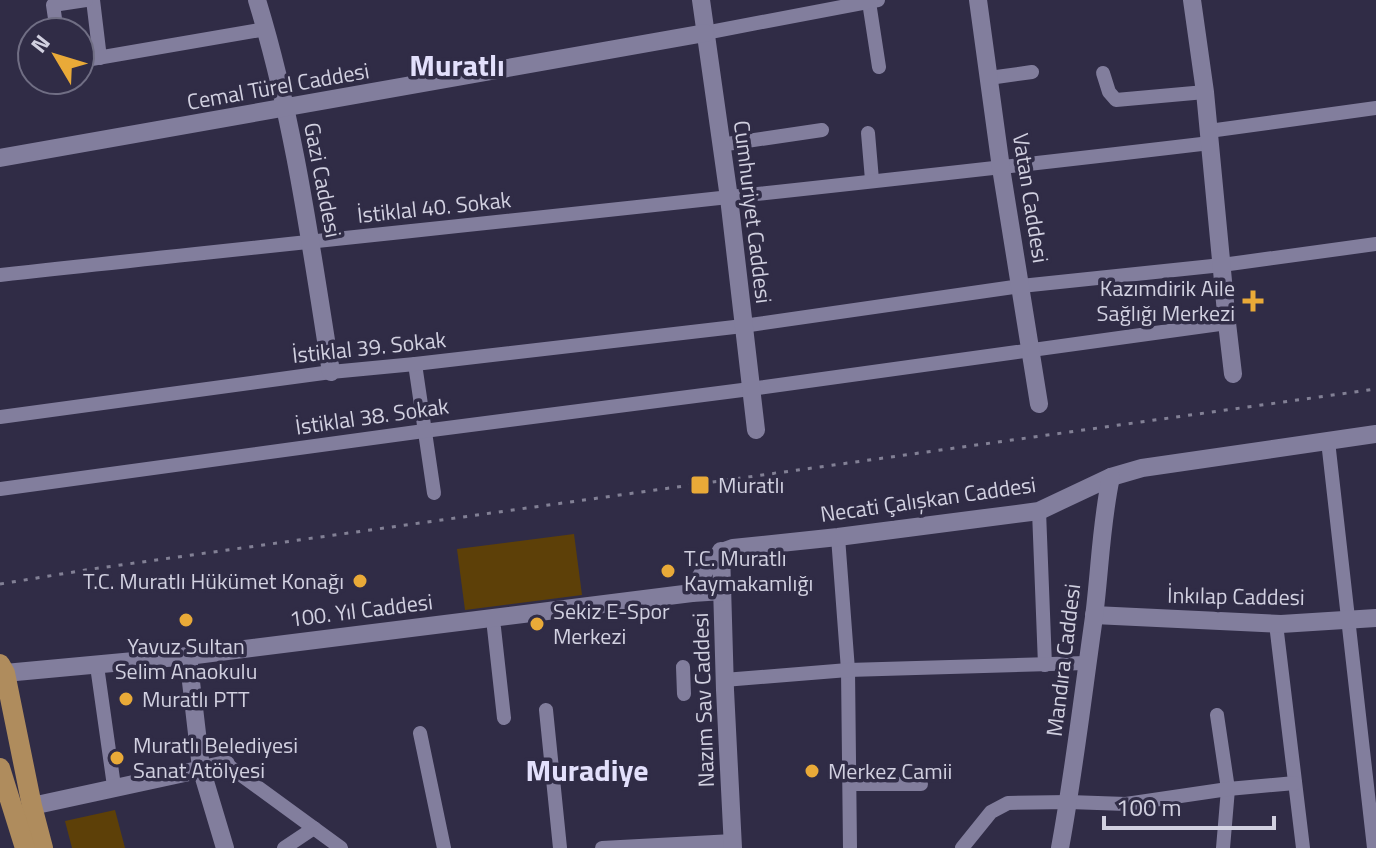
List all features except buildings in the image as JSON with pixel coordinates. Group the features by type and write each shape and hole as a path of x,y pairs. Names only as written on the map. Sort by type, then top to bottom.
{"main road":[{"path":"3,678 43,848"},
{"path":"0,768 25,848"}],"street":[{"path":"55,16 53,5 86,0"},
{"path":"93,0 100,58"},
{"name":"Gazi Caddesi","path":"257,0 285,109 331,372"},
{"name":"Cumhuriyet Caddesi","path":"701,0 729,198 756,430"},
{"name":"Vatan Caddesi","path":"978,0 1039,404"},
{"path":"1192,0 1210,137 1233,374"},
{"path":"705,33 874,1 879,67"},
{"path":"96,59 266,29"},
{"name":"Cemal Türel Caddesi","path":"0,158 705,33"},
{"path":"989,78 1032,72"},
{"path":"1103,73 1109,92 1116,100 1205,92"},
{"name":"İstiklal 40. Sokak","path":"0,275 1001,168 1210,137 1376,108"},
{"path":"720,145 822,130"},
{"path":"868,133 872,180"},
{"name":"İstiklal 39. Sokak","path":"0,417 331,372 743,326 1021,286 1222,265 1376,244"},
{"name":"İstiklal 38. Sokak","path":"0,489 1227,323"},
{"path":"415,364 434,493"},
{"name":"Necati Çalışkan Caddesi","path":"727,550 1039,511 1111,477 1142,468 1376,434"},
{"path":"1328,441 1374,848"},
{"name":"Mandıra Caddesi","path":"1060,848 1069,802 1094,615 1105,503 1111,477"},
{"path":"1039,511 1045,665"},
{"path":"838,537 848,670 850,848"},
{"path":"692,593 703,571 727,550"},
{"name":"Nazım Sav Caddesi","path":"727,550 723,591 724,680 733,844"},
{"name":"100. Yıl Caddesi","path":"3,678 723,591"},
{"name":"İnkılap Caddesi","path":"1094,615 1276,624 1376,618"},
{"path":"1276,624 1303,848"},
{"path":"494,628 504,718"},
{"path":"188,656 201,768 225,848"},
{"path":"724,680 848,670 1086,663"},
{"path":"97,666 114,786"},
{"path":"683,667 684,694"},
{"path":"546,710 560,848"},
{"path":"1217,715 1228,789 1223,848"},
{"path":"420,733 444,848"},
{"path":"32,806 226,764 341,848"},
{"path":"962,848 991,812 1008,803 1126,804 1295,783"},
{"path":"850,784 921,784"},
{"path":"284,848 314,828"},
{"path":"602,848 733,844"}],"shaded area":[{"path":"574,534 582,595 465,610 457,549"},
{"path":"115,810 125,848 72,848 65,821"}],"railway":[{"path":"0,584 1376,389"}],"place":[{"name":"Kazımdirik Aile Sağlığı Merkezi","path":"1253,301"},
{"name":"Muratlı","path":"700,485"},
{"name":"T.C. Muratlı Kaymakamlığı","path":"668,571"},
{"name":"T.C. Muratlı Hükümet Konağı","path":"360,581"},
{"name":"Yavuz Sultan Selim Anaokulu","path":"186,620"},
{"name":"Sekiz E-Spor Merkezi","path":"537,624"},
{"name":"Muratlı PTT","path":"126,699"},
{"name":"Muratlı Belediyesi Sanat Atölyesi","path":"117,758"},
{"name":"Merkez Camii","path":"812,771"}],"district":[{"name":"Muratlı","path":"457,66"},
{"name":"Muradiye","path":"587,771"}]}
